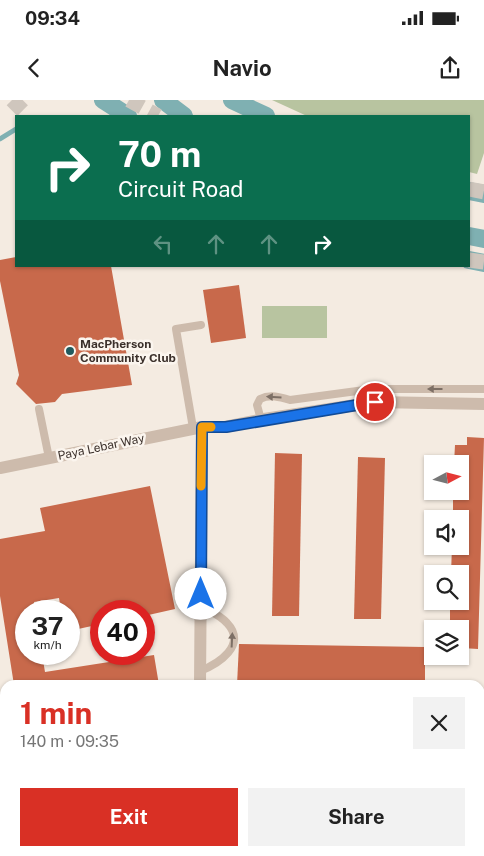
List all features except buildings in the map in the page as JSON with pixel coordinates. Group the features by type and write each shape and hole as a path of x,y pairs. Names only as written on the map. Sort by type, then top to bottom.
{"street":[{"name":"Paya Lebar Way","path":"0,468 198,428 226,427 264,419 375,402 484,404"},
{"path":"198,428 201,606 200,680"}],"lane":[{"path":"198,428 176,329 200,325"},
{"path":"264,419 260,416 257,406 260,399 264,397 290,400 372,389 484,389"},
{"path":"39,409 49,458"},
{"path":"200,671 230,653 234,634 229,624 218,615 201,606"}],"green space":[{"path":"272,100 484,100 484,153 477,174 470,172 470,115 305,115"},
{"path":"262,306 327,306 327,338 262,338"}],"waterway":[{"path":"103,100 126,115"},
{"path":"163,100 183,115"},
{"path":"232,100 264,115"},
{"path":"0,139 15,130"},
{"path":"470,191 484,194"},
{"path":"470,236 484,239"},
{"path":"470,260 484,263"}],"tunnel":[{"path":"12,100 27,115"},
{"path":"129,100 156,115"},
{"path":"470,189 484,192"},
{"path":"470,260 484,262"}],"slow traffic":[{"path":"201,486 202,427 211,427"}],"place":[{"name":"MacPherson Community Club","path":"70,351"}],"route":[{"path":"201,594 202,427 226,427 264,419 375,402"}]}
